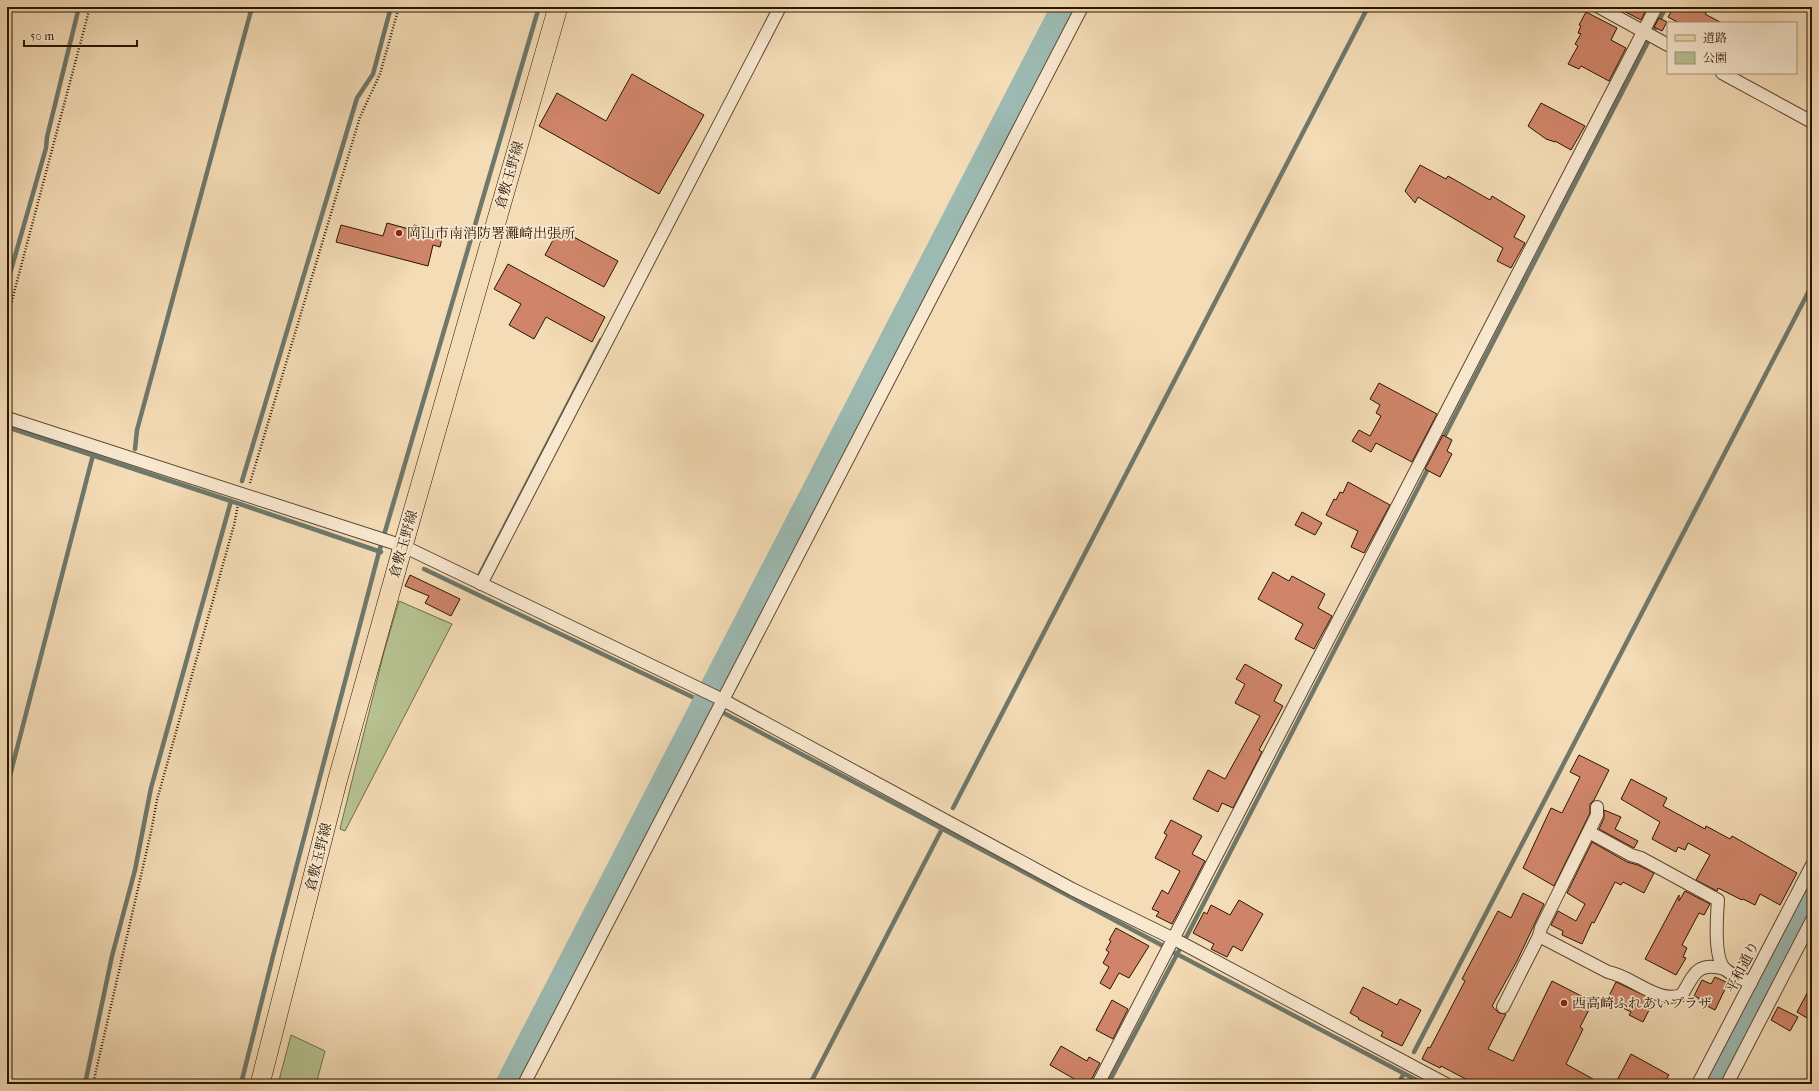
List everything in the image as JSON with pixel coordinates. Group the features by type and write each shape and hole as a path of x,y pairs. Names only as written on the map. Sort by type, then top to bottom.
{"main road":[{"name":"倉敷玉野線","path":"260,1084 337,782 390,541 558,7"}],"street":[{"path":"481,584 780,7"},
{"path":"524,1084 719,704 1082,7"},
{"path":"1599,7 1667,44"},
{"path":"1098,1084 1175,945 1649,34 1656,7"},
{"path":"1724,74 1812,122"},
{"path":"7,418 390,541 700,689 719,704 1072,889 1175,945 1446,1084"},
{"path":"1503,1007 1539,936 1541,928 1554,900 1597,815 1597,807"},
{"path":"1589,832 1631,855 1641,858 1718,900 1716,929 1720,960 1725,969"},
{"name":"平和通り","path":"1698,1084 1812,865"},
{"path":"1727,1084 1812,920"},
{"path":"1539,936 1608,972 1618,974 1655,992 1668,996 1676,997 1682,995 1695,973 1701,968 1708,966 1725,969 1750,983"}],"path":[{"path":"7,319 90,7"},
{"path":"246,495 360,116 380,74 399,7"},
{"path":"93,1084 152,832 157,800 238,507"}],"green space":[{"path":"399,601 452,624 345,831 340,829 384,652"},
{"path":"291,1035 325,1051 316,1084 278,1084"}],"building":[{"path":"1616,7 1640,7 1646,10 1641,20"},
{"path":"1674,7 1701,7 1707,11 1705,14 1720,22 1677,22 1668,17"},
{"path":"1586,12 1617,28 1611,40 1626,48 1609,81 1581,66 1579,69 1568,64 1578,46 1575,44 1581,34 1578,33 1581,26 1579,25"},
{"path":"1659,18 1667,22 1662,31 1654,27"},
{"path":"632,74 704,115 659,194 539,126 557,93 606,121"},
{"path":"1541,103 1585,126 1571,150 1555,141 1546,139 1528,126"},
{"path":"1420,165 1446,179 1448,176 1490,200 1492,196 1525,216 1514,237 1525,243 1511,268 1497,261 1503,248 1418,197 1415,203 1405,191"},
{"path":"387,223 413,230 414,225 443,233 440,247 433,245 428,266 336,242 341,225 383,236"},
{"path":"559,229 618,261 604,287 545,255"},
{"path":"508,264 605,317 592,342 546,317 534,339 509,325 521,304 494,289"},
{"path":"1379,383 1437,414 1412,462 1376,443 1371,452 1352,441 1359,430 1370,436 1381,416 1376,413 1380,405 1370,399"},
{"path":"1443,435 1452,440 1447,451 1452,454 1440,477 1425,469"},
{"path":"1348,482 1390,505 1364,553 1351,547 1358,531 1326,515 1334,499 1336,500 1340,492 1343,493"},
{"path":"1302,512 1322,523 1315,535 1295,525"},
{"path":"1273,572 1289,581 1292,576 1325,594 1318,608 1332,616 1314,649 1295,639 1303,624 1258,599"},
{"path":"410,575 460,599 451,616 425,603 429,596 405,586"},
{"path":"1245,664 1282,685 1274,701 1283,706 1259,750 1262,752 1233,808 1222,803 1218,812 1193,799 1208,770 1225,779 1260,716 1235,703 1245,684 1236,679"},
{"path":"1579,755 1609,770 1594,800 1590,804 1590,813 1554,886 1523,868 1551,808 1562,813 1580,777 1570,772"},
{"path":"1631,779 1667,798 1663,806 1705,829 1706,826 1730,839 1732,836 1797,873 1780,905 1760,894 1755,905 1718,888 1717,891 1696,880 1710,855 1688,843 1685,850 1678,847 1676,852 1652,839 1660,822 1621,799"},
{"path":"1604,810 1621,817 1615,829 1638,841 1634,848 1599,829 1604,818"},
{"path":"1171,820 1202,836 1192,854 1205,861 1172,924 1156,916 1159,912 1152,909 1162,890 1168,894 1180,871 1155,858 1167,835 1164,833"},
{"path":"1592,842 1627,862 1638,865 1654,873 1644,893 1623,882 1621,885 1615,882 1594,923 1592,922 1582,944 1562,935 1563,931 1551,925 1558,911 1576,921 1585,904 1567,893"},
{"path":"1685,891 1710,904 1704,915 1699,913 1682,945 1687,948 1683,957 1686,958 1676,975 1645,959 1679,895 1679,901"},
{"path":"1523,893 1544,904 1517,961 1492,1006 1499,1013 1506,1014 1488,1049 1513,1061 1552,981 1593,1002 1580,1027 1583,1029 1566,1064 1602,1084 1475,1084 1441,1066 1440,1068 1422,1059 1428,1047 1430,1048 1465,981 1462,979 1498,911 1511,918"},
{"path":"1239,900 1263,914 1242,951 1233,946 1227,957 1211,949 1214,944 1193,933 1204,912 1207,914 1211,905 1230,915"},
{"path":"1116,928 1149,946 1129,978 1119,973 1110,989 1100,983 1109,967 1103,963 1109,952 1106,950 1111,941 1109,940"},
{"path":"1715,977 1728,983 1715,1010 1697,1001 1699,998 1694,996 1702,980 1711,984"},
{"path":"1616,982 1654,1000 1643,1022 1629,1015 1631,1012 1607,1000"},
{"path":"1812,984 1812,1021 1797,1012"},
{"path":"1363,987 1397,1005 1400,999 1421,1010 1402,1046 1381,1036 1383,1032 1358,1019 1359,1018 1350,1013"},
{"path":"1112,1000 1128,1009 1113,1039 1096,1030"},
{"path":"1778,1007 1798,1017 1790,1031 1771,1020"},
{"path":"1061,1046 1087,1061 1089,1057 1100,1063 1089,1084 1083,1084 1050,1065"},
{"path":"1631,1054 1669,1075 1663,1084 1615,1084"}],"waterway":[{"path":"7,284 46,148 47,137 79,7"},
{"path":"135,449 137,430 252,7"},
{"path":"242,481 357,98 373,74 391,7"},
{"path":"241,1084 274,952 379,552 539,7"},
{"path":"509,1084 1065,7"},
{"path":"953,808 1368,7"},
{"path":"1442,441 1666,7"},
{"path":"1414,1052 1812,285"},
{"path":"480,574 601,340"},
{"path":"7,427 381,552"},
{"path":"7,787 93,455"},
{"path":"1108,1084 1191,928 1430,465"},
{"path":"85,1084 112,956 135,870 151,788 231,501"},
{"path":"424,569 705,703 1167,948"},
{"path":"810,1084 943,827"},
{"path":"1712,1084 1812,892"},
{"path":"1173,952 1424,1084"},
{"path":"1398,1084 1403,1075"}],"place":[{"name":"岡山市南消防署灘崎出張所","path":"399,233"},
{"name":"西高崎ふれあいプラザ","path":"1564,1003"}]}
